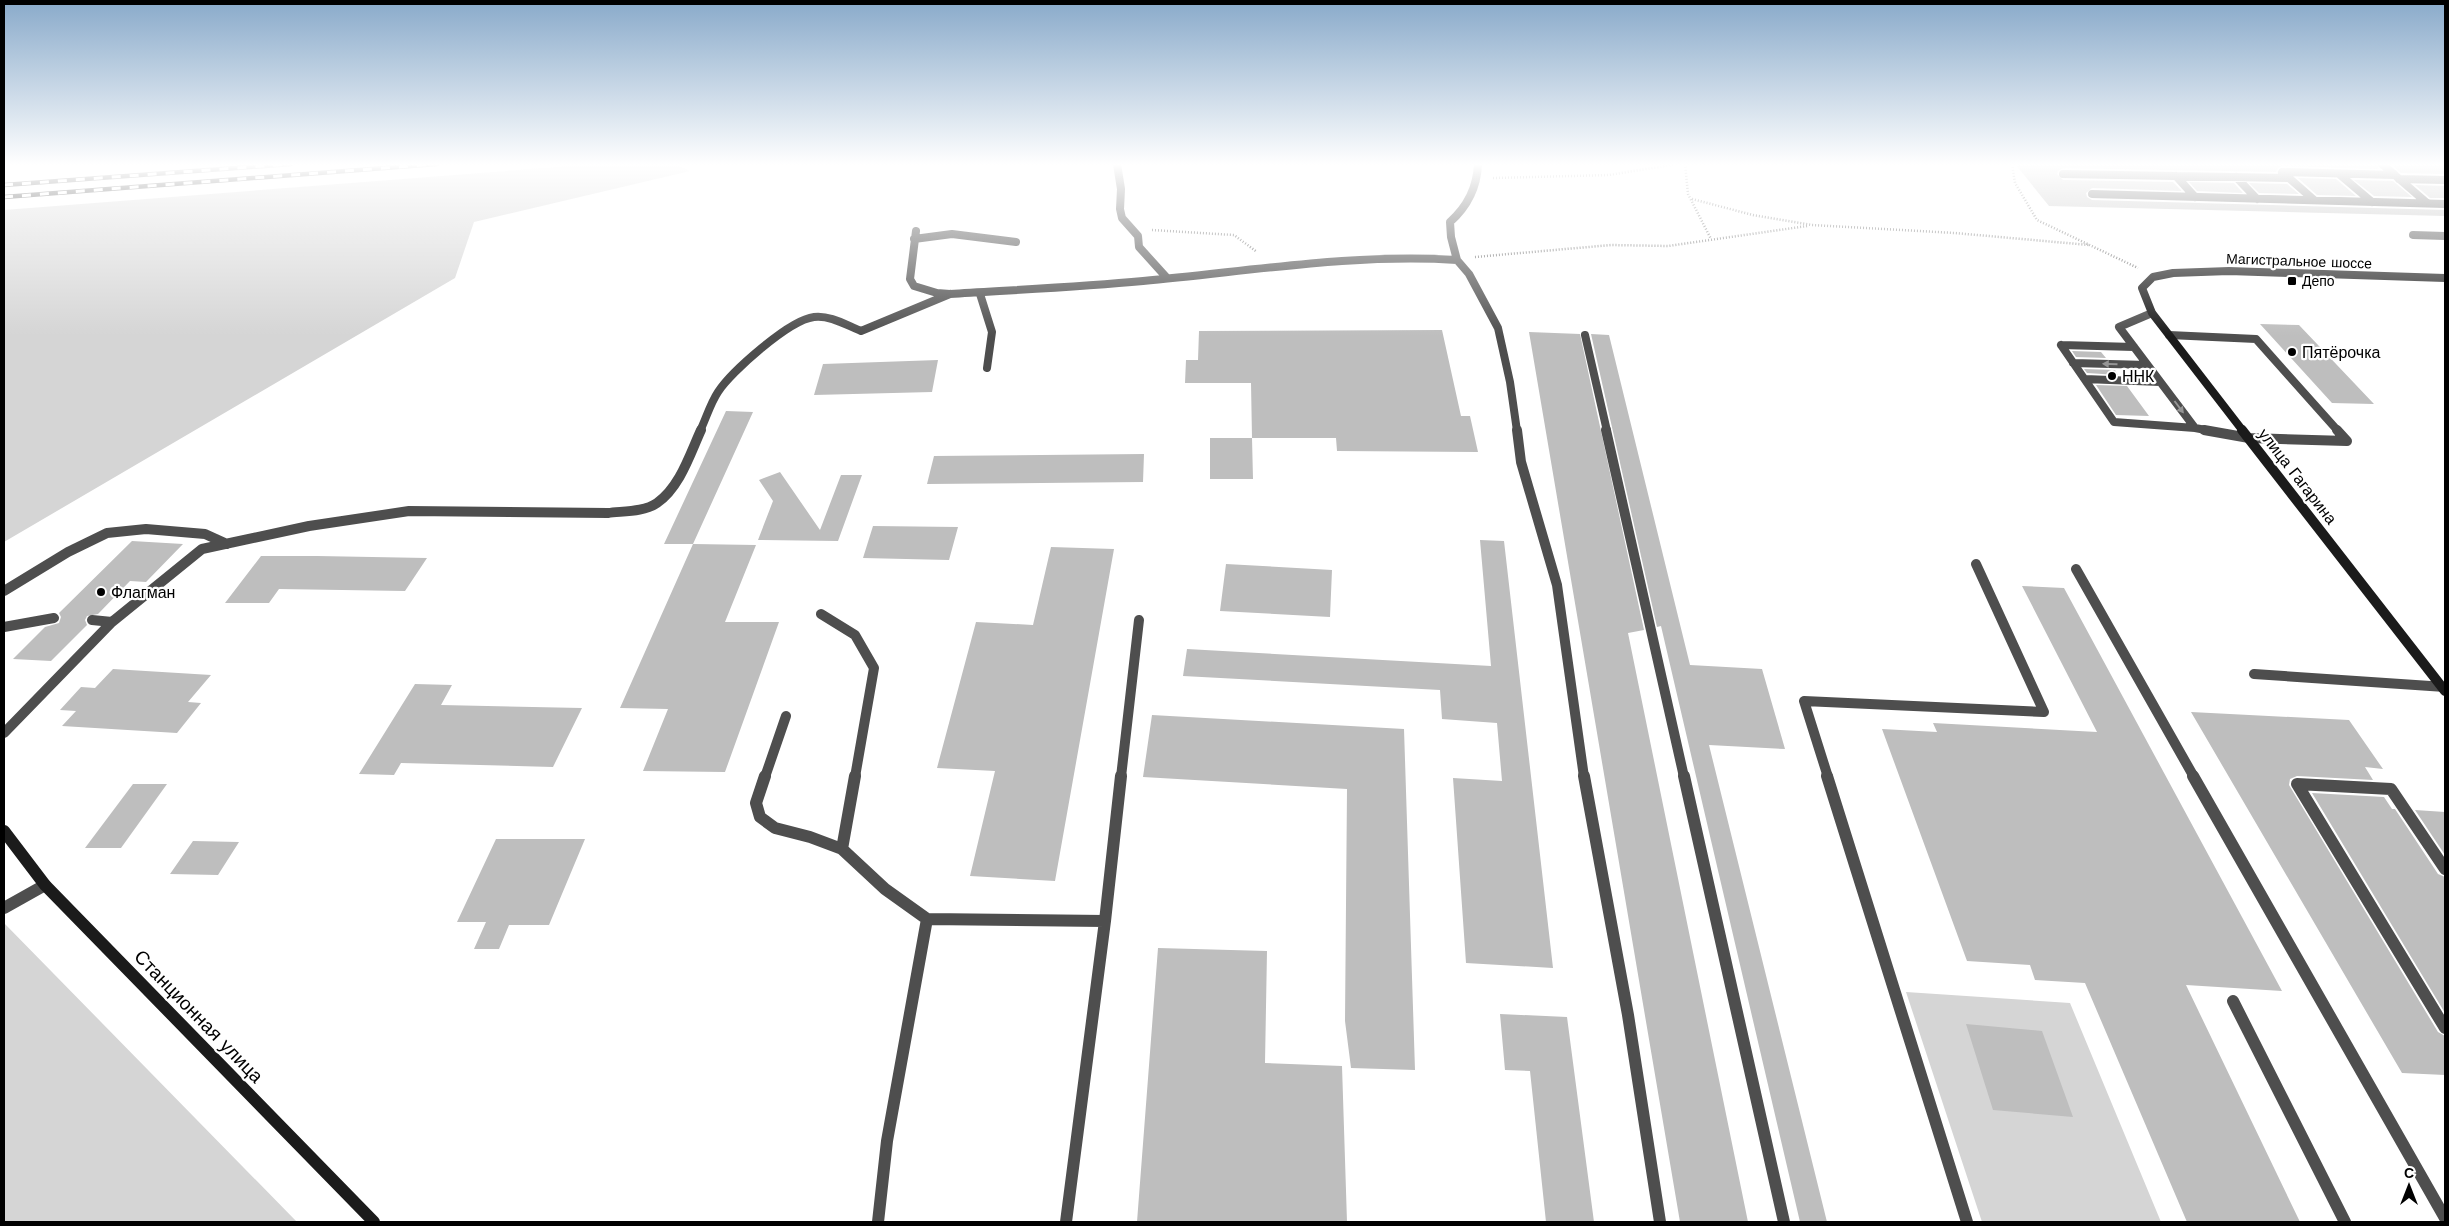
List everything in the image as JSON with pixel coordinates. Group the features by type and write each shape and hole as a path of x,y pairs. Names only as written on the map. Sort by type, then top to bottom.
{"main road":[{"name":"Магистральное шоссе","path":"2154,278 2174,273 2229,271 2445,278"},
{"name":"улица Гагарина","path":"2154,278 2142,288 2152,312 2444,688"},
{"name":"Станционная улица","path":"4,831 45,884 374,1222"}],"street":[{"path":"1124,221 1131,231 1138,236 1139,247 1168,278"},
{"path":"1451,221 1451,237 1457,260 1469,274 1498,328 1510,382 1521,462 1557,585 1581,760 1628,1015 1660,1222"},
{"path":"1016,242 952,234 915,235 910,279 914,286 937,293 980,294 1168,278 1204,272 1418,259 1457,260"},
{"path":"2413,235 2445,236"},
{"path":"4,733 112,622 202,549 309,526 409,511 608,513 637,510 657,503 678,479 718,392 757,352 791,325 813,317 831,318 861,331 950,294"},
{"path":"980,294 992,332 987,368"},
{"path":"2152,312 2118,327 2195,428"},
{"path":"1585,335 1784,1222"},
{"path":"2134,347 2061,345 2114,422 2195,428 2249,438 2347,441 2256,339 2169,335"},
{"path":"2073,363 2147,365"},
{"path":"2085,379 2160,382"},
{"path":"4,591 68,552 106,534 146,529 206,534 227,544"},
{"path":"1967,1222 1804,701 2044,712 1976,564"},
{"path":"2076,569 2445,1218"},
{"path":"821,614 855,634 874,668 842,849"},
{"path":"4,627 54,618"},
{"path":"92,620 112,622"},
{"path":"1066,1222 1105,921 1139,620"},
{"path":"2254,674 2444,688"},
{"path":"786,716 756,803 760,818 775,828 810,837 842,849 885,889 927,919 1105,921"},
{"path":"2445,870 2391,789 2297,784 2445,1028"},
{"path":"4,908 45,884"},
{"path":"878,1222 887,1141 927,919"},
{"path":"2233,1001 2345,1222"}],"path":[{"path":"1702,221 1711,239"},
{"path":"1790,221 1812,225 1955,233 2089,245"},
{"path":"2040,221 2128,262 2154,278"},
{"path":"1457,260 1540,250 1612,245 1668,246 1812,225"},
{"path":"1131,231 1171,231 1234,235 1278,267"}],"shaded area":[{"path":"4,221 477,221 474,222 455,278 4,542"},
{"path":"4,923 297,1222 4,1222"},
{"path":"1906,992 2070,1003 2161,1222 1982,1222"}],"building":[{"path":"2260,324 2299,325 2374,404 2332,403"},
{"path":"1442,330 1461,416 1470,416 1478,452 1337,451 1336,438 1252,438 1251,383 1185,383 1186,360 1198,360 1199,331"},
{"path":"1529,332 1580,334 1644,630 1628,633 1748,1222 1680,1222"},
{"path":"1591,334 1609,335 1690,665 1762,669 1785,749 1709,745 1827,1222 1800,1222 1661,626 1657,627"},
{"path":"2072,351 2101,352 2106,358 2076,357"},
{"path":"938,360 932,392 814,395 823,364"},
{"path":"2084,369 2115,370 2118,375 2087,373"},
{"path":"2096,385 2127,386 2149,416 2116,415"},
{"path":"726,411 753,412 693,544 664,544"},
{"path":"1210,438 1252,438 1253,479 1210,479"},
{"path":"1144,454 1143,482 927,484 934,456"},
{"path":"780,472 820,530 841,475 862,475 838,541 758,540 773,501 759,480"},
{"path":"873,526 958,527 949,560 863,558"},
{"path":"1480,540 1504,541 1553,968 1466,963 1453,778 1502,781 1497,723 1442,719 1440,690 1183,676 1187,649 1491,666"},
{"path":"132,541 183,544 146,582 130,581 98,614 87,616 85,620 87,625 51,661 13,659 45,627 59,623 61,617 59,613"},
{"path":"693,544 756,545 725,622 779,622 725,772 643,771 668,709 620,708"},
{"path":"1051,547 1114,549 1055,881 970,876 995,771 937,768 976,622 1033,625"},
{"path":"261,556 427,558 405,591 279,589 269,603 225,603"},
{"path":"1226,564 1332,570 1330,617 1220,611"},
{"path":"2022,586 2064,588 2282,991 2186,985 2300,1222 2187,1222 2085,983 2035,980 2030,965 1967,961 1882,729 1937,732 1933,723 2097,732"},
{"path":"113,669 211,675 188,702 201,703 177,733 62,726 76,711 60,710 81,687 95,688"},
{"path":"415,684 452,685 441,705 582,708 553,767 401,763 394,775 359,774"},
{"path":"2191,712 2349,720 2383,769 2365,767 2373,780 2297,776 2290,779 2289,785 2438,1032 2445,1036 2445,1075 2402,1073"},
{"path":"1152,715 1404,729 1415,1070 1351,1068 1345,1021 1347,789 1143,777"},
{"path":"133,784 167,784 121,848 85,848"},
{"path":"2312,793 2384,797 2392,809 2395,809 2438,874 2445,877 2445,1013"},
{"path":"2415,810 2445,812 2445,855"},
{"path":"496,839 585,839 549,925 509,925 499,949 474,949 486,922 457,922"},
{"path":"193,841 239,842 218,875 170,874"},
{"path":"1158,948 1267,951 1265,1063 1342,1066 1347,1222 1137,1222"},
{"path":"1500,1014 1567,1017 1594,1222 1546,1222 1530,1071 1505,1070"},
{"path":"1966,1024 2042,1031 2073,1117 1993,1110"}],"place":[{"name":"Депо","path":"2292,281"},
{"name":"Пятёрочка","path":"2292,352"},
{"name":"ННК","path":"2112,376"},
{"name":"Флагман","path":"101,592"}]}
